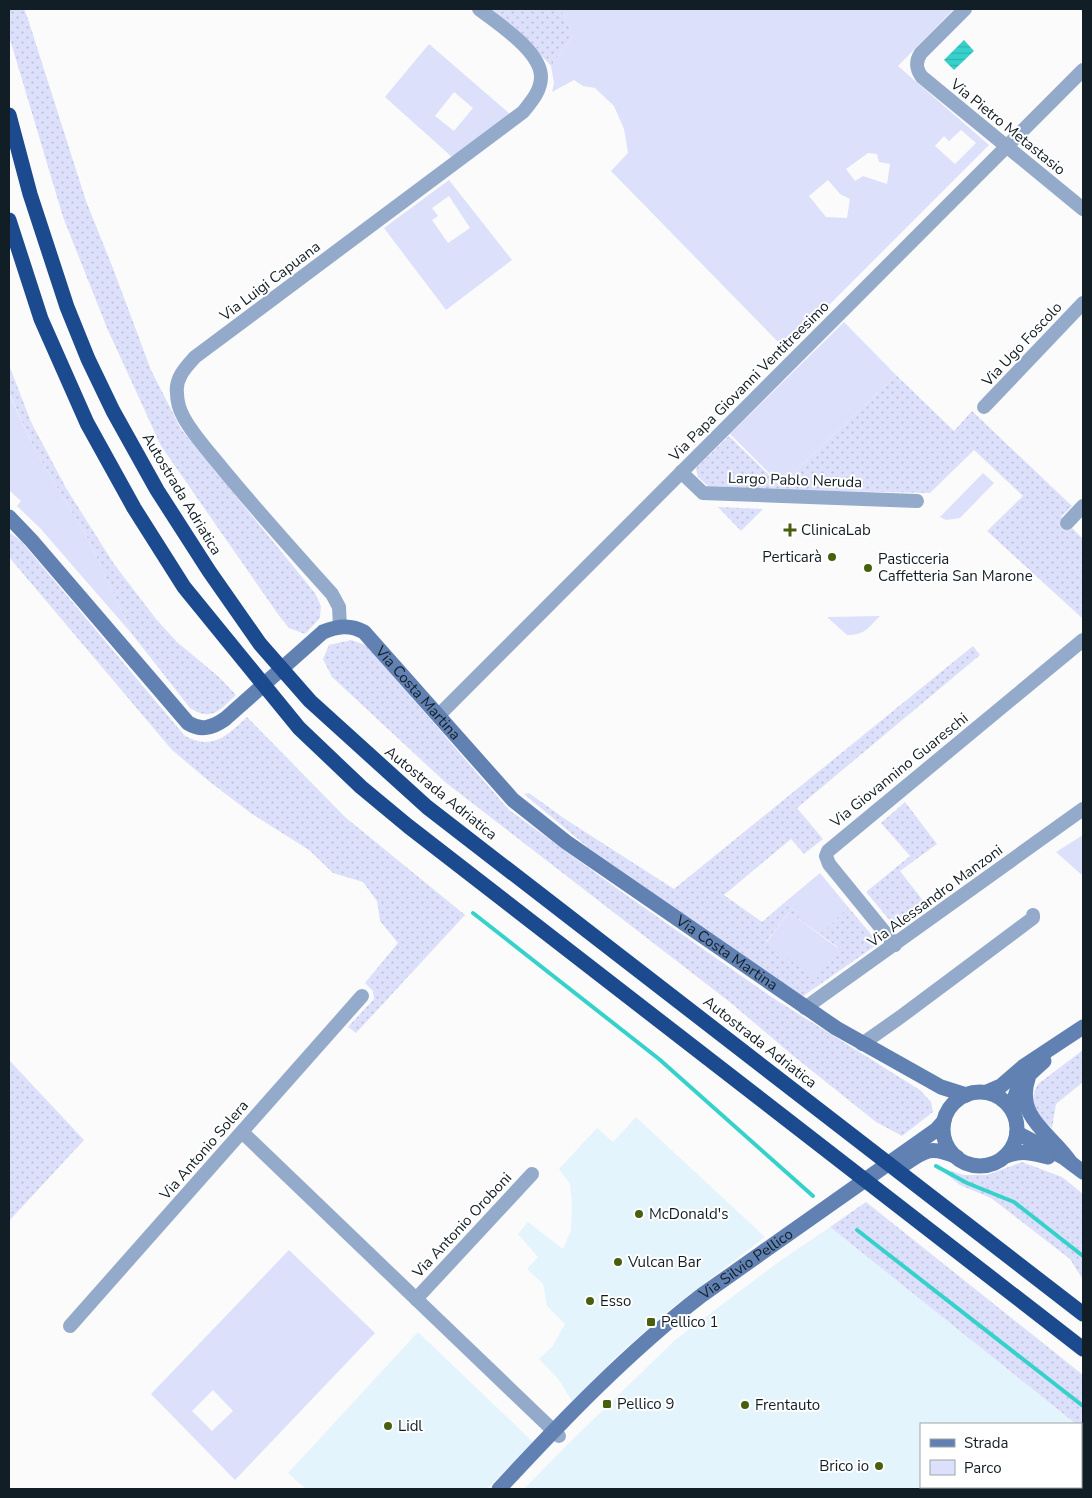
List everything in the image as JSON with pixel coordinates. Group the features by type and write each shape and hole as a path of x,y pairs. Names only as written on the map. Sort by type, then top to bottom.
{"highway":[{"name":"Autostrada Adriatica","path":"9,114 30,194 67,307 88,359 113,411 157,490 209,571 260,644 310,701 428,807 1083,1314"},
{"path":"9,220 44,327 87,423 134,508 184,587 298,728 361,787 408,826 1083,1348"}],"main road":[{"path":"9,517 31,540 188,723 202,728 217,725 315,638 330,629 340,627"},
{"name":"Via Costa Martina","path":"340,627 349,626 357,628 369,636 514,800 566,842 805,1008 862,1044 941,1087 966,1095"},
{"path":"1006,1156 1014,1146 1017,1134 1013,1103 1014,1095 1030,1075 1079,1030"},
{"path":"987,1092 1000,1086 1024,1066 1079,1030"},
{"path":"1030,1075 1025,1100 1030,1116 1064,1152 1071,1163"},
{"path":"941,1087 948,1102 943,1131 945,1141 950,1150 966,1163 976,1166 987,1166 1006,1156 1018,1152 1026,1152 1071,1163"},
{"path":"947,1115 957,1101 966,1095 976,1092 987,1092 1003,1099 1014,1114"},
{"name":"Via Silvio Pellico","path":"499,1489 648,1339 688,1306 936,1130 947,1115"},
{"path":"1017,1134 1071,1163 1083,1172"},
{"name":"Via Silvio Pellico","path":"511,1489 556,1433 700,1307 916,1156 934,1150 941,1150 957,1157"}],"street":[{"name":"Via Luigi Capuana","path":"340,627 339,607 332,594 251,503 191,430 179,404 176,391 178,380 196,357 523,112 537,93 541,76 536,60 529,50 479,9"},
{"name":"Via Pietro Metastasio","path":"965,9 917,59 916,66 922,77 1083,209"},
{"name":"Via Papa Giovanni Ventitreesimo","path":"438,715 1083,70"},
{"name":"Via Ugo Foscolo","path":"984,407 1083,303"},
{"name":"Largo Pablo Neruda","path":"681,472 703,493 917,500"},
{"path":"1067,523 1083,506"},
{"name":"Via Giovannino Guareschi","path":"895,944 829,864 826,856 828,851 1083,640"},
{"name":"Via Alessandro Manzoni","path":"805,1008 1083,809"},
{"path":"862,1044 1033,918 1033,915"},
{"name":"Via Antonio Solera","path":"70,1326 362,996"},
{"path":"242,1132 556,1433"},
{"name":"Via Antonio Oroboni","path":"416,1299 532,1174"}],"shaded area":[{"path":"636,1117 765,1237 663,1315 616,1357 572,1401 559,1380 539,1359 552,1347 565,1324 547,1306 543,1284 527,1269 538,1257 518,1234 528,1222 563,1249 571,1230 572,1203 570,1184 559,1169 597,1128 613,1142"},
{"path":"830,1227 1075,1423 920,1423 920,1488 1082,1488 1082,1429 1083,1489 524,1489 675,1340 780,1261"},
{"path":"418,1332 533,1442 487,1489 306,1489 288,1473"}],"green space":[{"path":"9,9 24,9 86,201 151,370 181,429 315,593 321,606 320,618 305,634 289,628 280,617 161,446 107,328 63,217 9,36"},
{"path":"490,9 561,9 573,36 551,66 533,47"},
{"path":"561,9 954,9 898,66 989,145 785,349 611,171 628,153 624,129 614,106 595,88 583,86 574,80 552,92 554,83 551,66 573,36","holes":["961,130 976,143 955,164 935,146 944,136 949,141","868,153 877,154 879,162 890,164 887,184 863,176 855,181 846,169","828,180 840,194 850,199 847,218 826,217 809,196"]},
{"path":"429,44 510,114 452,157 385,97","holes":["454,92 473,108 454,131 435,116"]},
{"path":"449,180 512,260 446,310 384,228","holes":["449,196 470,228 448,243 432,220 438,216 432,208"]},
{"path":"844,322 896,375 781,485 730,434"},
{"path":"9,365 31,422 66,488 114,564 156,619 177,642 219,677 236,695 220,709 210,714 204,714 190,708 132,634 88,539 36,452 10,395"},
{"path":"896,375 954,431 972,411 1072,506 1061,517 1083,539 1083,619 987,531 1023,496 974,450 930,493 708,486 698,477 696,469 698,466 729,436 780,486"},
{"path":"9,394 36,452 88,539 132,634 40,528 17,506 21,501 9,490"},
{"path":"983,473 994,483 960,518 946,520 940,517"},
{"path":"718,507 763,509 741,531"},
{"path":"9,532 21,541 184,735 194,740 211,742 226,735 247,717 345,817 465,915 356,1033 348,1027 374,999 373,991 365,983 398,943 380,921 377,901 363,882 333,873 309,850 252,814 172,750 9,557"},
{"path":"880,616 862,632 853,635 847,635 827,617"},
{"path":"351,640 366,645 509,810 773,998 920,1090 931,1102 933,1112 902,1136 876,1122 731,1003 445,782 332,677 323,659 329,645"},
{"path":"973,646 980,655 797,808 823,839 804,854 791,839 724,895 762,922 784,903 823,932 848,907 876,940 875,946 802,997 590,849 524,794 529,793 565,819 674,889","holes":["789,912 839,948 766,942"]},
{"path":"905,802 937,844 900,871 928,907 897,929 866,892 910,856 881,823"},
{"path":"1083,835 1083,876 1056,852"},
{"path":"820,873 848,907 823,933 784,903"},
{"path":"789,912 839,949 816,979 766,943"},
{"path":"1083,1050 1083,1082 1056,1104 1052,1128 1035,1109 1033,1098 1035,1091 1038,1084"},
{"path":"9,1060 84,1140 9,1221"},
{"path":"1022,1162 1062,1177 1083,1194 1083,1280 1070,1259 991,1198 960,1185 936,1166 964,1175 987,1175"},
{"path":"866,1202 1083,1375 1083,1430 1082,1423 1075,1423 830,1227"},
{"path":"289,1250 375,1333 235,1480 151,1394","holes":["213,1390 233,1411 212,1431 192,1411"]}],"water":[{"path":"964,40 974,51 954,70 944,60"}],"waterway":[{"path":"473,913 659,1059 813,1196"},
{"path":"936,1166 967,1183 1014,1202 1083,1256"},
{"path":"857,1230 1083,1406"}],"place":[{"name":"ClinicaLab","path":"790,530"},
{"name":"Perticarà","path":"832,557"},
{"name":"Pasticceria Caffetteria San Marone","path":"868,568"},
{"name":"McDonald's","path":"639,1214"},
{"name":"Vulcan Bar","path":"618,1262"},
{"name":"Esso","path":"590,1301"},
{"name":"Pellico 1","path":"651,1322"},
{"name":"Pellico 9","path":"607,1404"},
{"name":"Frentauto","path":"745,1405"},
{"name":"Lidl","path":"388,1426"},
{"name":"Brico io","path":"879,1466"}]}
